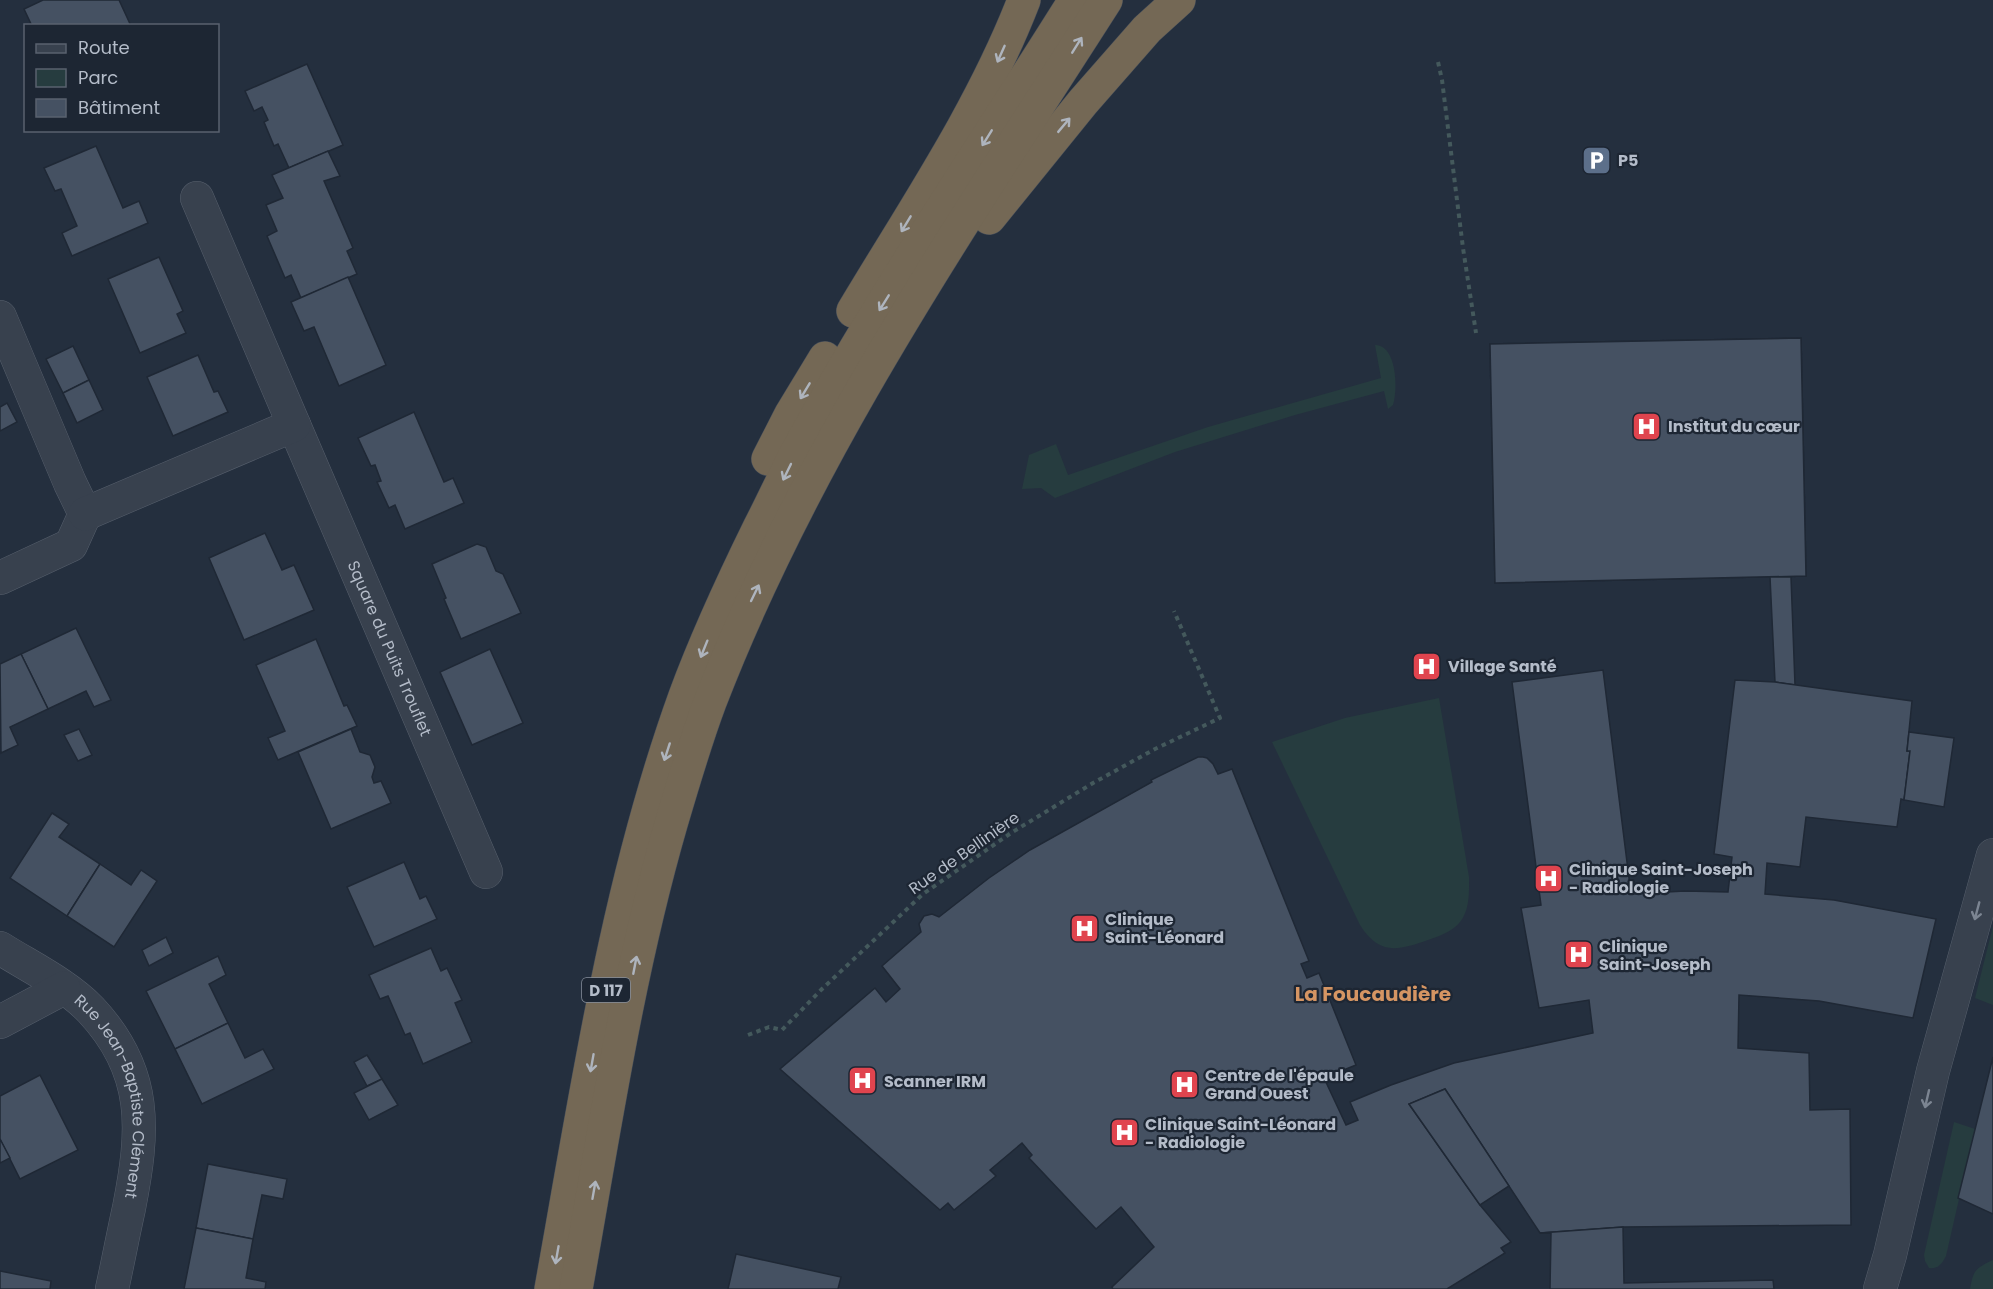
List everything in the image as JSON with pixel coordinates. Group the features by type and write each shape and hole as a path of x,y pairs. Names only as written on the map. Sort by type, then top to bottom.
{"highway":[{"path":"601,1016 614,856 657,707 686,634 736,522 791,414 956,141 991,76 1024,0"},
{"path":"697,701 712,629 800,447 856,348 1075,0"},
{"path":"697,701 750,604 834,439 883,351 1106,0"},
{"path":"883,351 1083,102 1148,29 1179,0"},
{"name":"D 117","path":"551,1289 601,1016 626,898 652,798 697,701"},
{"name":"D 117","path":"576,1289 637,951 680,791 697,701"}],"street":[{"name":"Square du Puits Trouflet","path":"197,198 486,872"},
{"path":"0,317 65,472 82,522"},
{"path":"0,578 71,545 82,522 294,425"},
{"path":"1880,1289 1934,1071 1993,855"},
{"name":"Rue Jean-Baptiste Clément","path":"0,948 64,988 90,1009 111,1035 127,1065 140,1115 140,1141 137,1167 112,1289"},
{"path":"0,1022 64,988"}],"path":[{"path":"1438,62 1476,333"},
{"name":"Rue de Bellinière","path":"748,1035 769,1027 782,1030 923,894 1011,833 1093,783 1155,749 1220,718 1174,611"}],"green space":[{"path":"1375,345 1388,352 1394,369 1395,398 1393,405 1388,409 1384,391 1295,415 1175,452 1055,498 1041,488 1022,489 1029,455 1056,444 1068,475 1208,427 1381,378"},
{"path":"1439,698 1469,877 1467,906 1460,922 1449,931 1407,947 1390,948 1374,942 1360,925 1272,742 1345,718"},
{"path":"1993,926 1993,1005 1975,998"},
{"path":"1954,1122 1975,1129 1946,1256 1935,1268 1929,1268 1924,1255"},
{"path":"1993,1260 1993,1289 1970,1289 1976,1270"}],"building":[{"path":"43,0 119,0 130,24 31,24 24,9"},
{"path":"307,64 343,145 289,168 278,144 274,146 264,122 268,120 262,107 254,111 245,91"},
{"path":"96,146 123,208 139,201 148,223 72,256 62,233 77,226 61,189 55,191 44,168"},
{"path":"328,151 340,176 324,181 353,248 347,251 357,274 301,298 291,275 285,278 267,236 277,231 266,205 283,198 272,175"},
{"path":"159,257 183,311 177,314 186,333 140,353 108,279"},
{"path":"348,277 386,365 339,386 314,327 304,331 291,302"},
{"name":"Institut du cœur","path":"1801,338 1806,576 1495,583 1490,344"},
{"name":"Institut du cœur","path":"1801,338 1806,576 1495,583 1490,344"},
{"path":"73,346 89,380 63,393 46,359"},
{"path":"198,355 214,392 218,391 228,412 173,436 147,377"},
{"path":"89,380 103,410 77,423 63,393"},
{"path":"7,403 17,422 0,431 0,407"},
{"path":"414,412 444,482 453,478 464,503 405,529 395,505 389,508 377,482 381,481 375,465 371,466 358,438"},
{"path":"265,533 282,570 294,565 314,610 244,640 209,558"},
{"path":"477,544 486,547 496,571 503,574 521,613 461,639 432,564"},
{"path":"1770,577 1791,577 1795,685 1775,682"},
{"path":"76,628 111,700 94,707 86,691 48,709 21,654"},
{"path":"316,639 344,706 347,705 357,726 278,760 268,738 285,731 256,665"},
{"path":"490,649 523,723 472,745 440,672"},
{"path":"21,654 48,709 10,727 18,745 1,753 0,664"},
{"path":"1603,670 1631,894 1685,891 1728,892 1732,857 1714,854 1735,680 1775,682 1912,701 1907,751 1910,751 1904,800 1901,799 1897,827 1806,817 1800,867 1767,863 1765,894 1834,900 1936,919 1913,1018 1819,1001 1739,995 1738,1048 1809,1053 1810,1110 1850,1109 1851,1225 1623,1227 1540,1233 1445,1089 1409,1104 1480,1205 1511,1242 1501,1248 1505,1253 1447,1289 1113,1289 1112,1287 1154,1247 1121,1207 1096,1229 1029,1158 1032,1155 1022,1143 990,1170 996,1176 954,1210 948,1203 940,1210 780,1069 875,988 886,1002 900,989 882,966 921,932 919,924 924,916 932,914 939,917 1030,850 1152,782 1151,780 1198,757 1207,758 1218,774 1232,769 1309,961 1301,964 1307,978 1319,973 1356,1065 1324,1078 1346,1125 1358,1120 1350,1102 1391,1085 1454,1063 1593,1033 1589,1000 1539,1008 1521,908 1541,905 1512,682"},
{"path":"79,729 92,755 78,761 64,735"},
{"path":"351,729 360,752 370,755 375,767 372,777 374,783 381,781 391,803 331,829 298,752"},
{"path":"1909,732 1954,738 1944,807 1904,800 1910,751 1907,751"},
{"path":"52,813 69,824 59,837 100,864 67,916 10,878"},
{"path":"404,862 420,899 426,896 437,919 374,947 347,887"},
{"path":"100,864 131,885 141,870 157,881 114,947 67,916"},
{"path":"166,937 173,953 149,966 142,950"},
{"path":"431,948 441,971 447,968 462,1000 455,1003 472,1042 423,1064 410,1033 405,1035 388,996 380,999 369,975"},
{"path":"218,956 226,975 209,984 228,1023 175,1049 146,991"},
{"path":"228,1023 245,1058 263,1049 274,1069 202,1104 175,1049"},
{"path":"367,1055 382,1079 367,1086 354,1062"},
{"path":"1993,1057 1993,1214 1958,1198"},
{"path":"40,1075 78,1150 20,1179 0,1139 0,1096"},
{"path":"382,1079 398,1105 369,1120 354,1093"},
{"path":"1445,1089 1509,1186 1480,1205 1409,1104"},
{"path":"0,1139 10,1158 0,1163"},
{"path":"208,1164 287,1179 283,1199 262,1195 253,1239 196,1228"},
{"path":"1623,1227 1624,1283 1773,1280 1774,1289 1550,1289 1551,1233 1540,1233"},
{"path":"196,1228 253,1239 246,1278 266,1282 265,1289 184,1289"},
{"path":"736,1254 841,1277 838,1289 728,1289"},
{"path":"0,1271 51,1281 50,1289 0,1289"}],"place":[{"name":"P5","path":"1597,160"},
{"name":"Institut du cœur","path":"1647,426"},
{"name":"Village Santé","path":"1427,666"},
{"name":"Clinique Saint-Joseph - Radiologie","path":"1548,878"},
{"name":"Clinique Saint-Léonard","path":"1084,928"},
{"name":"Clinique Saint-Joseph","path":"1578,955"},
{"name":"Scanner IRM","path":"863,1081"},
{"name":"Centre de l'épaule Grand Ouest","path":"1184,1084"},
{"name":"Clinique Saint-Léonard - Radiologie","path":"1124,1133"}],"district":[{"name":"La Foucaudière","path":"1373,994"}]}
